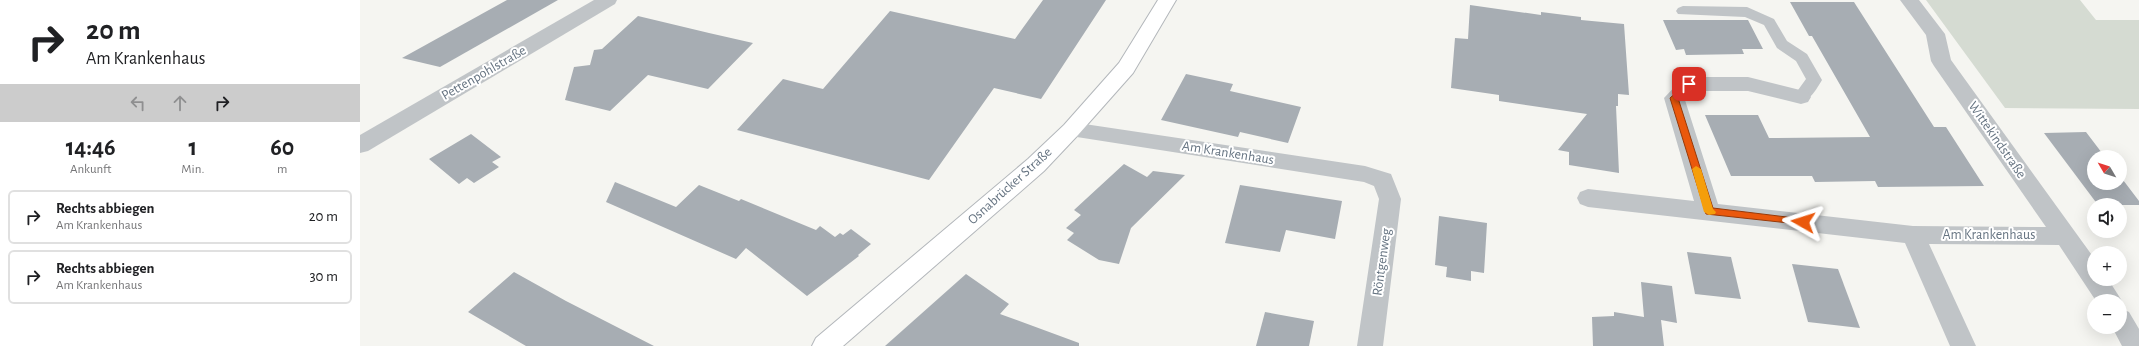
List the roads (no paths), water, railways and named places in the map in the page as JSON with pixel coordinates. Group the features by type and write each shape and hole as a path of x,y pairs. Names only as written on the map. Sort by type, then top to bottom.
{"street":[{"name":"Pettenpohlstraße","path":"360,145 608,0"},
{"name":"Osnabrücker Straße","path":"824,346 1036,165 1071,130 1126,68 1167,0"},
{"name":"Wittekindstraße","path":"1908,0 1935,34 1941,61 2087,267"},
{"path":"1709,212 1674,98 1689,84 1748,84 1801,97"},
{"name":"Am Krankenhaus","path":"1071,130 1365,174 1383,180"},
{"name":"Röntgenweg","path":"1370,346 1390,199 1383,180"},
{"name":"Am Krankenhaus","path":"1588,198 1913,235 2065,236"},
{"path":"1913,235 1963,346"},
{"path":"2127,332 2135,346"}],"lane":[{"path":"1683,11 1747,12 1769,22 1782,44 1802,58 1814,80 1801,97"}]}
